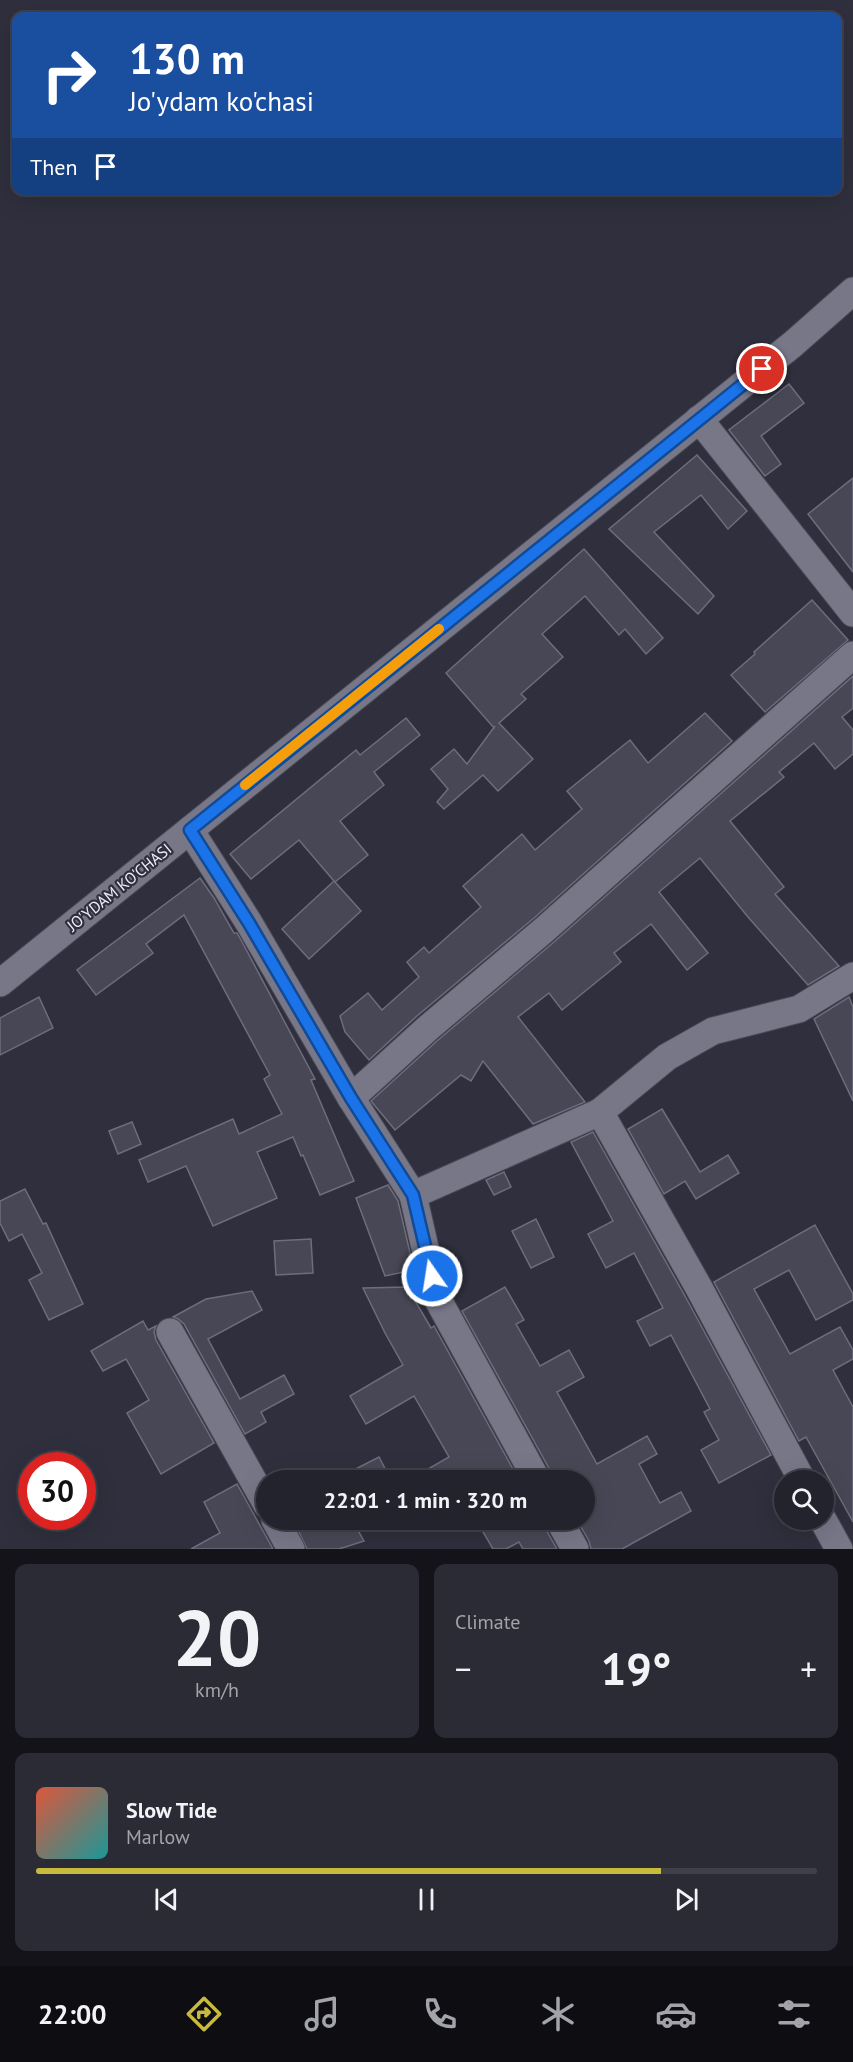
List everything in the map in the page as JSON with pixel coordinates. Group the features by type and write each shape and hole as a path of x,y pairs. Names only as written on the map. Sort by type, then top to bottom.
{"street":[{"name":"JO'YDAM KO'CHASI","path":"0,983 793,344 853,291"},
{"path":"699,420 853,612"},
{"path":"351,1098 853,655"},
{"path":"190,830 249,923 351,1098 413,1195 436,1296 532,1470"},
{"path":"413,1195 600,1112 667,1057 713,1031 799,1009 853,976"},
{"path":"600,1112 699,1288 797,1470"},
{"path":"170,1332 256,1485"},
{"path":"281,1530 291,1549"},
{"path":"565,1530 575,1549"},
{"path":"829,1530 839,1549"}],"building":[{"path":"789,384 804,403 761,436 781,464 765,476 729,430"},
{"path":"697,455 747,511 728,529 701,495 654,532 714,596 698,614 609,529"},
{"path":"853,478 853,572 808,514"},
{"path":"584,549 663,638 646,654 625,629 619,635 585,596 542,634 563,657 521,694 526,699 499,723 533,759 498,791 483,775 444,809 437,802 448,789 431,769 454,749 467,764 494,728 446,673"},
{"path":"812,600 848,640 765,712 731,675"},
{"path":"853,676 853,708 842,717 853,730 853,754 835,769 814,743 779,772 784,777 730,821 784,887 775,894 839,966 808,985 700,858 659,892 708,953 687,970 651,924 614,953 621,962 562,1010 549,993 518,1017 585,1102 533,1124 483,1061 471,1081 461,1075 395,1130 371,1101"},
{"path":"705,713 732,741 534,918 417,1016 369,1060 345,1032 340,1016 368,993 382,1010 419,977 407,962 424,947 429,953 481,907 463,886 522,834 535,850 582,809 567,791 630,740 648,763"},
{"path":"406,718 420,735 374,772 384,785 340,821 368,855 335,882 361,911 309,959 282,929 334,881 299,840 251,879 230,854 356,750 360,755"},
{"path":"200,878 234,933 237,933 315,1079 311,1080 354,1181 320,1195 293,1137 257,1152 277,1198 213,1226 186,1166 148,1182 139,1160 233,1119 239,1134 282,1114 264,1079 270,1075 184,915 146,944 153,953 96,995 77,970"},
{"path":"39,997 53,1028 0,1055 0,1018"},
{"path":"849,997 853,1007 853,1101 814,1019"},
{"path":"662,1109 700,1172 728,1155 739,1173 696,1199 685,1181 664,1194 628,1129"},
{"path":"132,1122 141,1144 118,1154 109,1131"},
{"path":"593,1132 771,1455 719,1483 701,1450 719,1440 704,1412 710,1409 671,1335 650,1346 637,1321 663,1308 634,1253 606,1268 588,1234 613,1221 571,1142"},
{"path":"504,1172 511,1187 494,1195 486,1180"},
{"path":"388,1185 398,1201 414,1270 385,1276 356,1198"},
{"path":"25,1189 43,1224 46,1223 83,1304 49,1320 29,1280 42,1273 22,1234 9,1241 0,1223 0,1201"},
{"path":"536,1219 554,1257 531,1268 512,1231"},
{"path":"815,1225 853,1294 853,1300 816,1320 789,1270 754,1289 790,1354 840,1327 853,1350 853,1359 833,1370 853,1407 853,1522 834,1488 834,1470 824,1470 806,1437 799,1441 714,1282"},
{"path":"311,1239 313,1273 276,1275 274,1241"},
{"path":"407,1287 431,1328 434,1326 513,1470 426,1470 449,1457 414,1396 366,1424 350,1396 403,1365 363,1288"},
{"path":"505,1287 524,1320 516,1324 540,1366 569,1350 584,1377 557,1392 597,1464 647,1436 657,1454 639,1464 660,1503 681,1492 691,1511 622,1549 591,1549 583,1530 595,1530 595,1470 550,1470 462,1311"},
{"path":"252,1291 262,1310 208,1339 240,1399 284,1375 294,1394 261,1412 266,1422 245,1434 184,1324 173,1317 206,1299"},
{"path":"143,1321 148,1330 156,1326 154,1332 156,1340 214,1443 161,1474 127,1413 149,1400 126,1359 103,1371 91,1351"},
{"path":"379,1457 386,1470 354,1470"},
{"path":"237,1484 256,1518 256,1530 262,1530 273,1549 191,1549 220,1533 204,1502"},
{"path":"298,1530 358,1530 364,1541 339,1549 307,1549"},
{"path":"482,1530 546,1530 557,1549 523,1549 519,1542 506,1549 493,1549"}],"slow traffic":[{"path":"245,785 439,629"}],"route":[{"path":"432,1276 413,1195 351,1098 249,923 190,830 762,369"}]}
